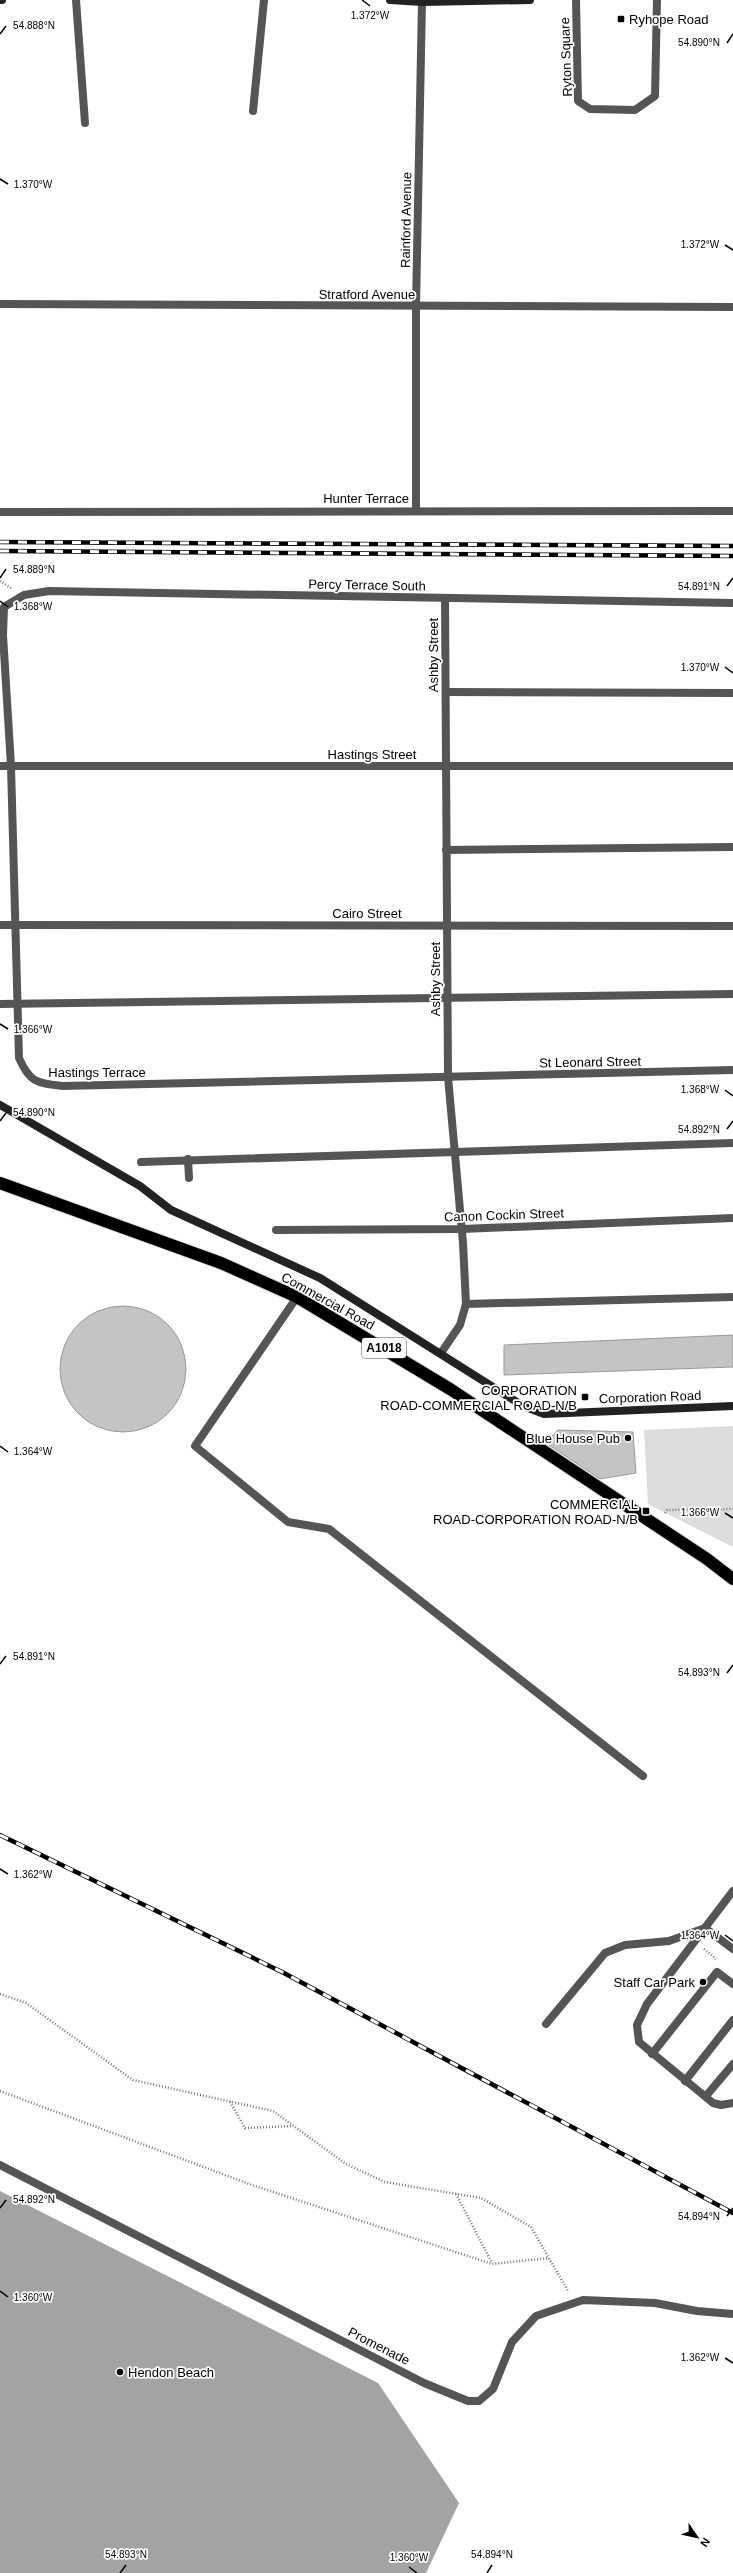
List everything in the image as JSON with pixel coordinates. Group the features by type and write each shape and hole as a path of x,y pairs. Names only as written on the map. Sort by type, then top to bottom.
{"highway":[{"name":"Commercial Road","path":"0,1183 221,1263 297,1297 450,1389 658,1526 707,1559 733,1579"}],"street":[{"path":"76,0 85,123"},
{"path":"253,111 264,0"},
{"path":"390,0 422,2 530,0"},
{"name":"Ryton Square","path":"576,0 578,100 590,109 635,110 655,96 657,0"},
{"name":"Rainford Avenue","path":"416,510 416,306 422,2"},
{"name":"Stratford Avenue","path":"0,304 733,307"},
{"name":"Hunter Terrace","path":"0,512 416,510 733,511"},
{"name":"Percy Terrace South","path":"4,607 24,595 49,591 733,603"},
{"name":"Ashby Street","path":"441,1353 460,1325 466,1304 462,1229 448,1077 445,598"},
{"name":"Hastings Terrace","path":"4,607 3,635 11,766 19,1058 26,1074 38,1083 63,1086 448,1077"},
{"path":"446,692 733,693"},
{"name":"Hastings Street","path":"0,766 733,766"},
{"path":"446,850 733,847"},
{"name":"Cairo Street","path":"0,925 733,926"},
{"path":"0,1004 733,994"},
{"name":"St Leonard Street","path":"448,1077 733,1070"},
{"name":"Commercial Road","path":"0,1105 140,1186 171,1210 320,1278 523,1406 544,1414 569,1413"},
{"path":"141,1162 733,1143"},
{"path":"188,1160 189,1178"},
{"name":"Canon Cockin Street","path":"276,1230 462,1229 733,1218"},
{"path":"297,1297 195,1446 288,1522 329,1529 643,1776"},
{"path":"466,1304 733,1297"},
{"name":"Corporation Road","path":"569,1413 733,1406"},
{"path":"733,1891 647,2004 637,2025 638,2042 685,2081 706,2096 713,2104 722,2105 733,2103"},
{"path":"705,1928 733,1949"},
{"path":"546,2024 605,1953 624,1945 669,1941 705,1928"},
{"path":"652,2054 717,1972 733,1984"},
{"path":"685,2081 733,2020"},
{"path":"706,2096 733,2064"},
{"name":"Promenade","path":"0,2165 424,2383 468,2402 479,2401 493,2389 512,2342 536,2316 584,2300 655,2303 697,2311 733,2314"}],"path":[{"path":"658,1526 667,1510 733,1509"},
{"path":"695,1942 721,1962"},
{"path":"0,1994 26,2003 133,2080 274,2111 346,2164 385,2182 481,2198 531,2227 573,2304"},
{"path":"0,2091 252,2185 492,2264 548,2258"},
{"path":"230,2101 245,2128 294,2126"},
{"path":"456,2194 492,2264"}],"shaded area":[{"path":"733,1426 733,1547 648,1504 644,1430"},
{"name":"Hendon Beach","path":"0,2191 378,2383 459,2503 426,2573 0,2573"}],"building":[{"path":"129,1306 153,1313 168,1324 179,1339 185,1357 185,1381 179,1399 168,1414 153,1425 135,1431 117,1432 93,1425 78,1414 67,1399 61,1381 60,1363 67,1339 78,1324 93,1313 111,1307"},
{"path":"733,1335 733,1367 504,1375 504,1345"},
{"path":"558,1430 633,1432 636,1473 600,1479 549,1445 549,1439"}],"railway":[{"path":"0,542 733,546"},
{"path":"0,551 733,556"},
{"path":"0,1835 282,1972 733,2213"}],"place":[{"name":"Ryhope Road","path":"621,19"},
{"name":"CORPORATION ROAD-COMMERCIAL ROAD-N/B","path":"585,1397"},
{"name":"Blue House Pub","path":"628,1438"},
{"name":"COMMERCIAL ROAD-CORPORATION ROAD-N/B","path":"646,1511"},
{"name":"Staff Car Park","path":"703,1982"},
{"name":"Hendon Beach","path":"120,2372"}]}
